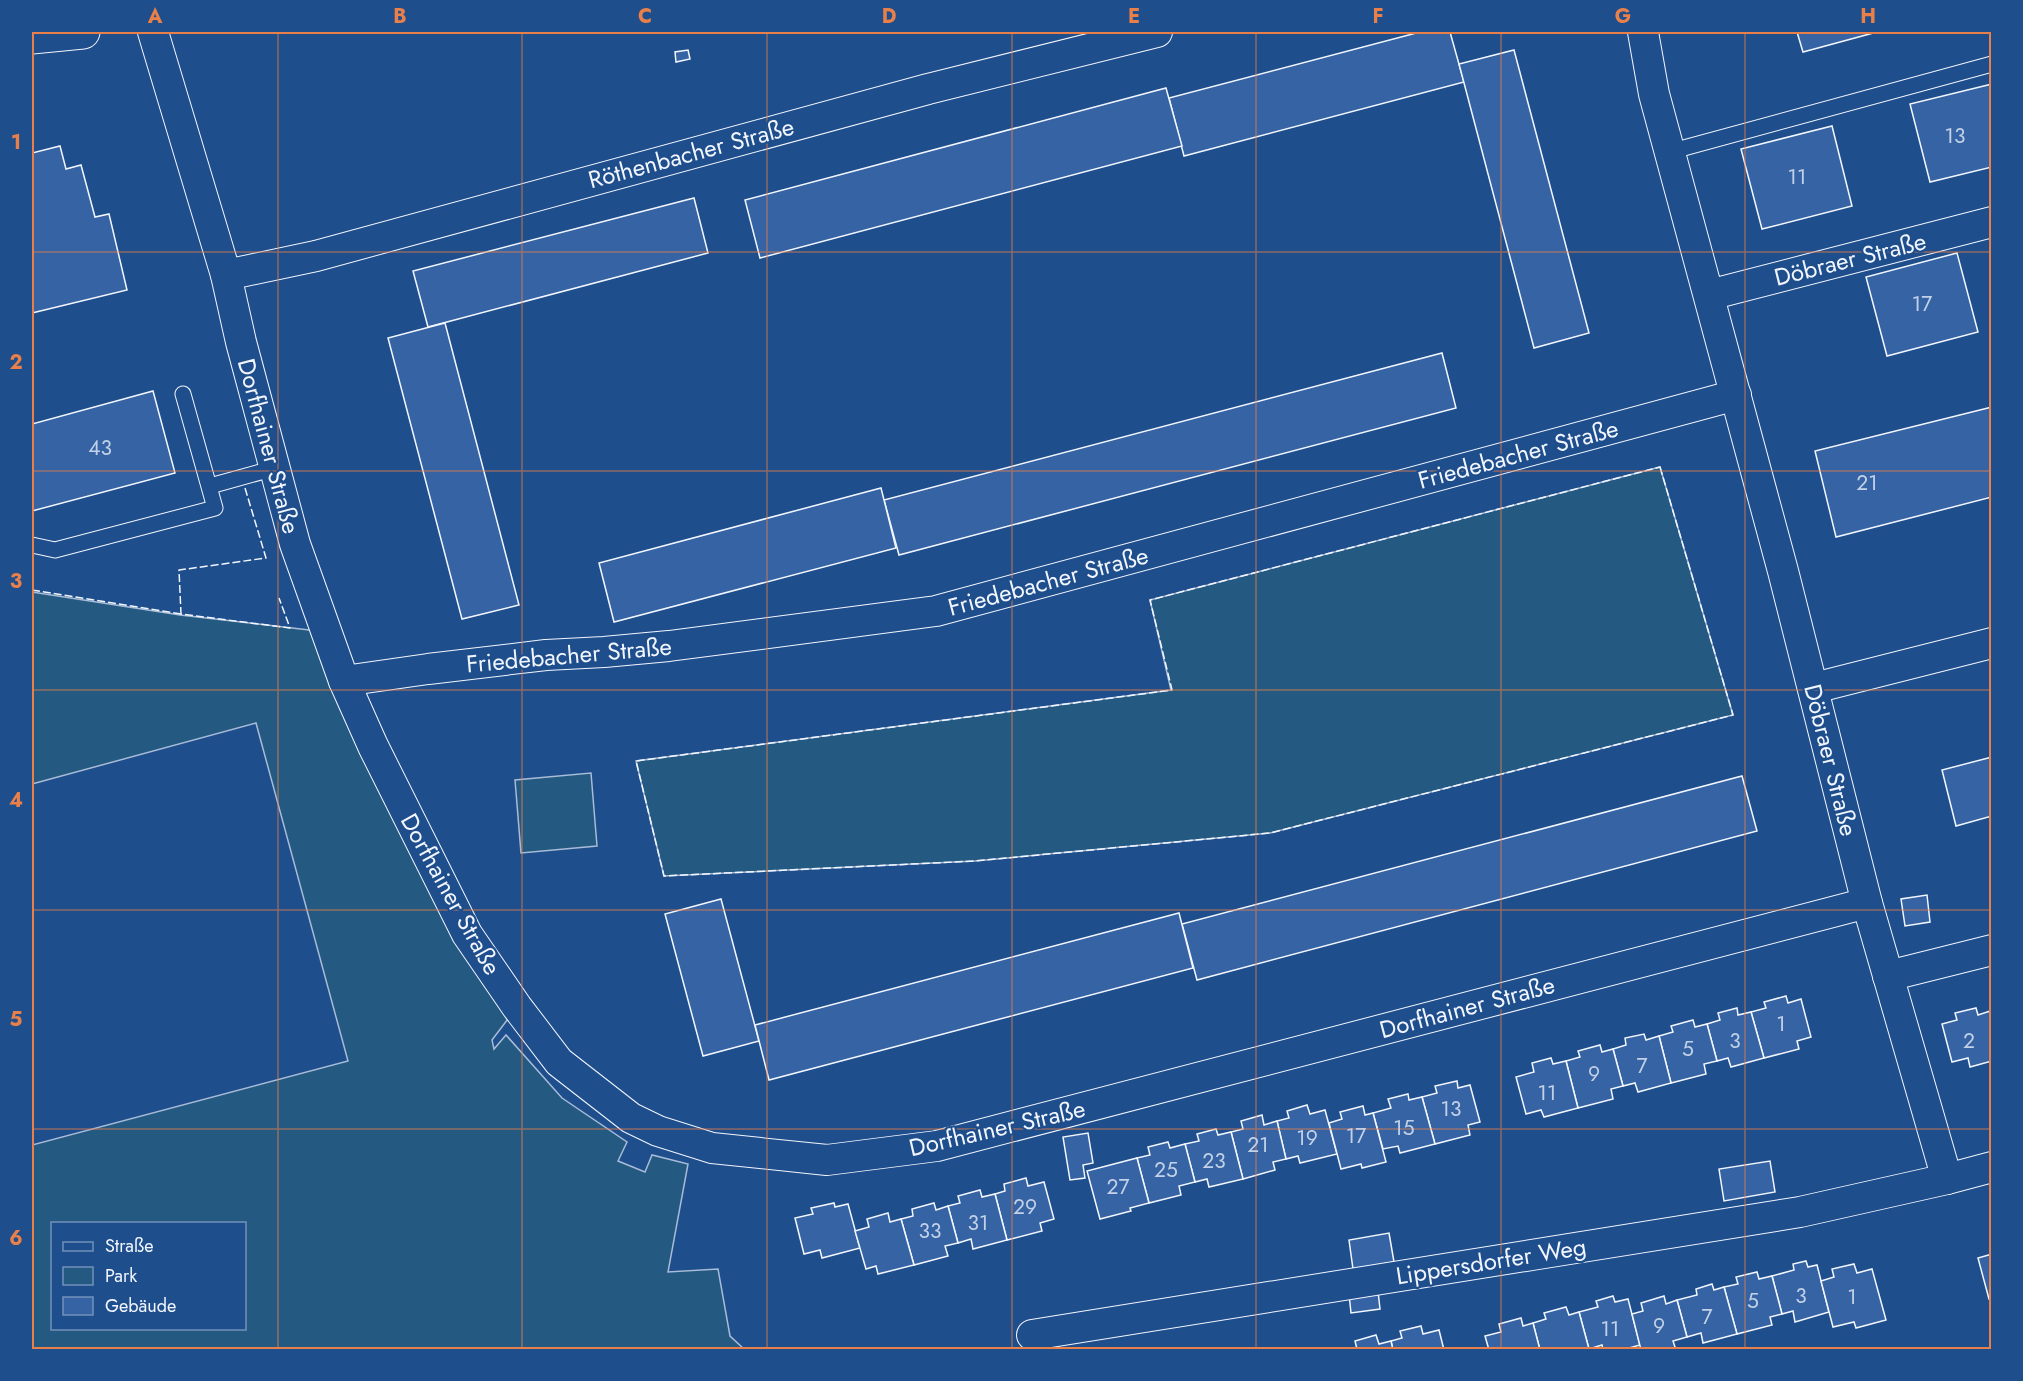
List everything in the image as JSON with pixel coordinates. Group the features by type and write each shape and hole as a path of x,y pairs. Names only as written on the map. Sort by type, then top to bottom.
{"street":[{"path":"32,37 82,32"},
{"name":"Dorfhainer Straße","path":"153,32 225,275 295,544 344,681 373,746 467,934 517,1007 559,1062 631,1118 658,1131 712,1148 827,1160 937,1146 1867,903"},
{"name":"Röthenbacher Straße","path":"225,275 316,256 928,89 1157,32"},
{"name":"Döbraer Straße","path":"1643,32 1654,94 1814,688 1867,903 1947,1179"},
{"name":"Döbraer Straße","path":"1709,295 1992,222"},
{"name":"Friedebacher Straße","path":"344,681 546,655 669,646 936,611 1736,395"},
{"path":"1814,688 1992,643"},
{"path":"1888,976 1992,950"},
{"path":"1947,1179 1992,1167"},
{"name":"Lippersdorfer Weg","path":"1032,1335 1800,1212 1947,1179"}],"lane":[{"path":"1669,152 1992,64"},
{"path":"32,545 55,550 215,508 183,394"},
{"path":"210,486 275,468"}],"green space":[{"path":"1660,467 1733,715 1270,833 975,861 664,876 636,761 1171,690 1150,600"},
{"path":"32,592 180,615 326,632 517,1007 492,1040 494,1049 506,1035 562,1098 627,1142 618,1161 645,1172 652,1155 688,1164 668,1272 718,1269 730,1336 744,1349 32,1349 32,1145 348,1061 256,723 32,784"},
{"path":"591,773 597,846 521,853 515,780"}],"building":[{"path":"1420,32 1450,32 1464,82 1184,156 1169,98"},
{"path":"1797,32 1877,32 1803,52"},
{"path":"688,50 690,59 676,62 675,52"},
{"path":"1514,50 1589,333 1534,348 1459,64"},
{"path":"1992,84 1992,167 1930,182 1910,104"},
{"path":"1166,88 1182,146 760,258 745,200"},
{"path":"1832,126 1852,206 1762,229 1741,149"},
{"path":"60,146 66,169 81,165 95,217 109,214 127,290 32,313 32,153"},
{"path":"694,198 708,253 428,327 413,271"},
{"path":"1957,253 1978,332 1887,356 1866,277"},
{"path":"445,323 519,605 462,619 388,338"},
{"path":"1442,353 1456,408 899,555 884,500"},
{"path":"153,391 175,473 32,511 32,424"},
{"path":"1992,407 1992,497 1836,537 1815,451"},
{"path":"881,488 896,548 614,622 599,563"},
{"path":"1992,757 1992,816 1956,826 1942,770"},
{"path":"1742,776 1757,831 1197,980 1182,924"},
{"path":"1927,895 1930,922 1905,926 1901,899"},
{"path":"721,899 759,1041 703,1056 665,914"},
{"path":"1179,913 1193,968 769,1080 755,1025"},
{"path":"1786,996 1788,1003 1801,999 1811,1037 1797,1041 1799,1049 1764,1058 1751,1012 1766,1008 1764,1002"},
{"path":"1737,1008 1738,1015 1751,1012 1764,1058 1731,1067 1728,1058 1717,1061 1707,1024 1720,1020 1718,1013"},
{"path":"1976,1008 1978,1015 1990,1011 1992,1061 1970,1067 1968,1058 1952,1062 1942,1024 1957,1020 1955,1013"},
{"path":"1693,1020 1695,1027 1707,1024 1717,1061 1704,1064 1706,1074 1671,1083 1659,1036 1673,1032 1671,1026"},
{"path":"1644,1034 1646,1040 1659,1036 1671,1083 1638,1092 1635,1083 1623,1086 1613,1049 1626,1045 1625,1038"},
{"path":"1600,1045 1602,1052 1613,1049 1623,1086 1611,1089 1613,1099 1578,1108 1566,1061 1580,1057 1578,1051"},
{"path":"1551,1058 1553,1064 1566,1061 1578,1108 1544,1117 1541,1110 1526,1114 1516,1077 1534,1072 1532,1063"},
{"path":"1457,1081 1458,1088 1470,1085 1480,1122 1468,1125 1470,1135 1435,1144 1422,1097 1437,1093 1435,1086"},
{"path":"1408,1094 1409,1100 1422,1097 1435,1144 1400,1153 1398,1146 1383,1149 1373,1113 1391,1108 1388,1099"},
{"path":"1307,1105 1310,1114 1325,1110 1337,1154 1300,1163 1298,1156 1286,1159 1277,1121 1289,1118 1287,1111"},
{"path":"1363,1106 1365,1115 1373,1113 1386,1162 1362,1168 1361,1164 1341,1169 1329,1123 1342,1119 1340,1112"},
{"path":"1262,1115 1264,1125 1277,1121 1286,1159 1273,1162 1275,1170 1243,1179 1231,1132 1243,1129 1241,1121"},
{"path":"1216,1129 1218,1135 1231,1132 1243,1179 1209,1187 1207,1179 1195,1182 1185,1144 1199,1141 1197,1134"},
{"path":"1088,1133 1093,1163 1083,1165 1085,1178 1070,1180 1063,1137"},
{"path":"1168,1142 1170,1148 1185,1144 1195,1182 1179,1186 1181,1195 1149,1203 1137,1158 1150,1155 1148,1147"},
{"path":"1137,1158 1149,1203 1130,1208 1131,1211 1100,1219 1087,1171"},
{"path":"1770,1161 1775,1192 1724,1201 1719,1169"},
{"path":"1026,1178 1028,1186 1044,1182 1054,1219 1040,1223 1042,1231 1007,1240 995,1194 1005,1191 1004,1184"},
{"path":"980,1190 982,1197 995,1194 1007,1240 973,1249 971,1239 958,1243 948,1206 960,1203 958,1196"},
{"path":"834,1203 835,1207 848,1204 860,1248 822,1258 820,1250 804,1254 795,1218 813,1214 811,1208"},
{"path":"934,1203 936,1210 948,1206 958,1243 945,1246 948,1256 914,1265 901,1219 913,1216 912,1209"},
{"path":"888,1213 890,1222 901,1219 914,1265 878,1274 876,1266 866,1269 855,1231 869,1227 867,1219"},
{"path":"1389,1233 1394,1262 1353,1269 1349,1240"},
{"path":"1992,1254 1992,1298 1989,1299 1978,1258"},
{"path":"1806,1261 1808,1267 1817,1265 1829,1312 1795,1322 1793,1311 1782,1314 1772,1276 1794,1270 1793,1264"},
{"path":"1854,1264 1857,1273 1872,1269 1886,1320 1856,1328 1854,1322 1833,1327 1821,1281 1834,1277 1832,1269"},
{"path":"1757,1272 1759,1279 1772,1276 1782,1314 1770,1317 1772,1325 1737,1334 1724,1287 1738,1284 1736,1277"},
{"path":"1712,1284 1714,1290 1724,1287 1737,1334 1703,1343 1701,1333 1687,1337 1677,1300 1697,1295 1696,1289"},
{"path":"1378,1291 1380,1309 1351,1313 1349,1294"},
{"path":"1613,1296 1615,1302 1628,1299 1640,1345 1622,1350 1603,1350 1602,1345 1589,1349 1579,1312 1598,1307 1596,1301"},
{"path":"1664,1296 1666,1304 1677,1300 1687,1337 1673,1341 1676,1350 1641,1350 1632,1314 1643,1311 1641,1303"},
{"path":"1566,1307 1569,1315 1579,1312 1589,1349 1540,1350 1533,1323 1546,1319 1544,1313"},
{"path":"1521,1318 1523,1326 1533,1323 1540,1350 1489,1350 1485,1336 1501,1332 1499,1324"},
{"path":"1421,1326 1423,1334 1439,1330 1444,1350 1393,1350 1391,1341 1402,1338 1400,1331"},
{"path":"1376,1335 1379,1344 1391,1341 1393,1350 1354,1350 1357,1349 1355,1341"}],"fence":[{"path":"1660,467 1733,715 1270,833 975,861 664,876 636,761 1172,690 1150,600 1660,467"},
{"path":"245,488 266,558 179,570 181,614 290,628 279,598"},
{"path":"32,590 181,614"}]}
